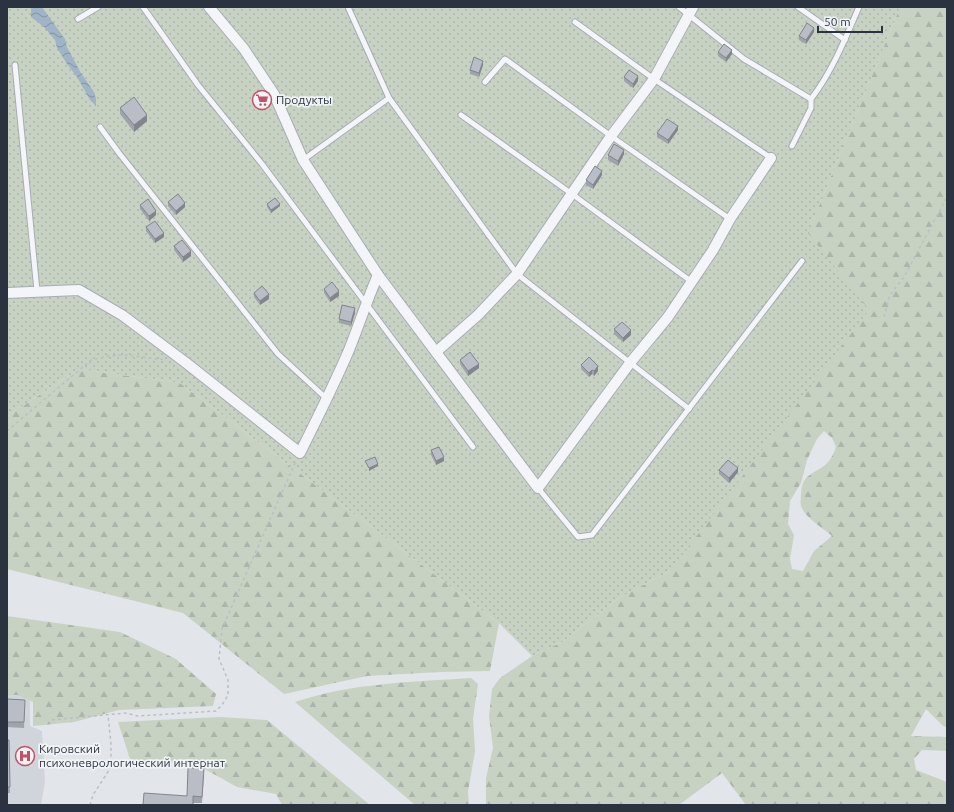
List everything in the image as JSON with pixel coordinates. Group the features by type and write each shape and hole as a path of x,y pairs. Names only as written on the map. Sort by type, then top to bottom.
{"street":[{"path":"209,7 244,49 274,94 303,160 378,276 538,488 630,363 668,317 713,250 730,219 771,158"},
{"path":"436,352 478,315 517,274 610,136 654,79 691,11"},
{"path":"7,293 79,290 122,315 185,362 300,453 349,349 366,302 378,276"}],"lane":[{"path":"78,19 98,7"},
{"path":"143,7 198,85 262,164 473,447"},
{"path":"348,7 389,98 517,274 689,409"},
{"path":"679,7 691,11 744,59 810,99"},
{"path":"798,7 845,40"},
{"path":"792,146 811,108 810,99 821,86 845,40 859,7"},
{"path":"575,22 654,79 771,158"},
{"path":"484,82 505,59 610,136 730,219"},
{"path":"15,65 37,291"},
{"path":"303,160 389,98"},
{"path":"461,115 692,282"},
{"path":"100,127 278,354 327,398"},
{"path":"538,488 578,537 592,535 802,261"}],"path":[{"path":"884,316 890,295 904,277 947,197"},
{"path":"7,431 91,360 110,356 126,355 170,360"},
{"path":"52,720 126,713 138,716 216,711 222,705 228,695 228,680 219,659 222,629 300,453"},
{"path":"90,805 93,795 111,767 111,744 108,714"}],"shaded area":[{"name":"Кировский психоневрологический интернат","path":"7,686 30,687 30,726 42,731 45,782 41,805 7,805"}],"green space":[{"path":"7,7 900,7 808,233 869,310 670,571 619,598 562,642 532,656 499,623 180,383 79,369 7,416"},
{"path":"900,7 947,7 947,728 926,709 911,736 947,737 947,751 922,750 914,759 916,770 947,782 947,805 746,805 722,773 679,805 486,805 486,778 493,748 489,716 492,689 500,678 532,656 562,642 619,598 670,571","holes":["824,431 832,438 836,447 831,459 807,477 803,483 801,492 801,506 806,515 832,536 814,551 803,571 792,569 790,559 794,535 788,524 790,501 801,483 807,460 817,439"]},
{"path":"79,369 180,383 499,623 490,671 367,676 284,694 183,613 7,569 7,416"},
{"path":"7,616 120,632 176,659 216,694 213,706 119,710 74,722 33,726 33,702 18,695 7,695"},
{"path":"471,678 478,684 473,719 475,751 468,792 469,805 415,805 295,702 338,691 382,684"},
{"path":"220,717 267,720 370,805 282,805 276,794 237,787 192,762 131,762 118,722"}],"water":[{"path":"31,7 42,7 65,39 67,47 81,73 94,92 96,106 90,100 77,77 57,48 55,40 44,27 31,17"}],"building":[{"path":"807,23 814,28 806,40 799,36"},
{"path":"724,44 732,50 726,58 718,52"},
{"path":"474,57 483,61 479,73 470,70"},
{"path":"629,70 638,76 633,84 624,77"},
{"path":"134,97 147,115 134,125 120,108"},
{"path":"667,119 678,126 668,140 657,133"},
{"path":"614,144 624,150 618,161 608,155"},
{"path":"595,166 602,171 593,185 586,180"},
{"path":"178,194 185,203 176,211 168,202"},
{"path":"275,198 280,204 271,210 267,204"},
{"path":"148,199 156,211 149,216 140,205"},
{"path":"155,221 164,233 155,239 146,227"},
{"path":"182,240 191,251 183,257 174,246"},
{"path":"332,282 339,291 330,298 324,289"},
{"path":"262,286 269,294 260,301 254,293"},
{"path":"342,305 355,308 351,322 339,319"},
{"path":"622,322 631,330 623,338 614,329"},
{"path":"470,352 479,364 468,371 460,360"},
{"path":"589,357 598,366 594,371 592,370 589,373 581,365"},
{"path":"439,447 444,457 436,461 431,450"},
{"path":"375,457 378,464 369,468 365,461"},
{"path":"728,460 738,468 729,478 719,470"},
{"path":"7,699 25,700 24,722 7,722"},
{"path":"7,740 9,740 10,787 7,787"},
{"path":"188,768 204,768 202,797 193,796 193,805 143,805 144,793 187,796"}],"place":[{"name":"Продукты","path":"262,100"},
{"name":"Кировский психоневрологический интернат","path":"25,756"}]}
